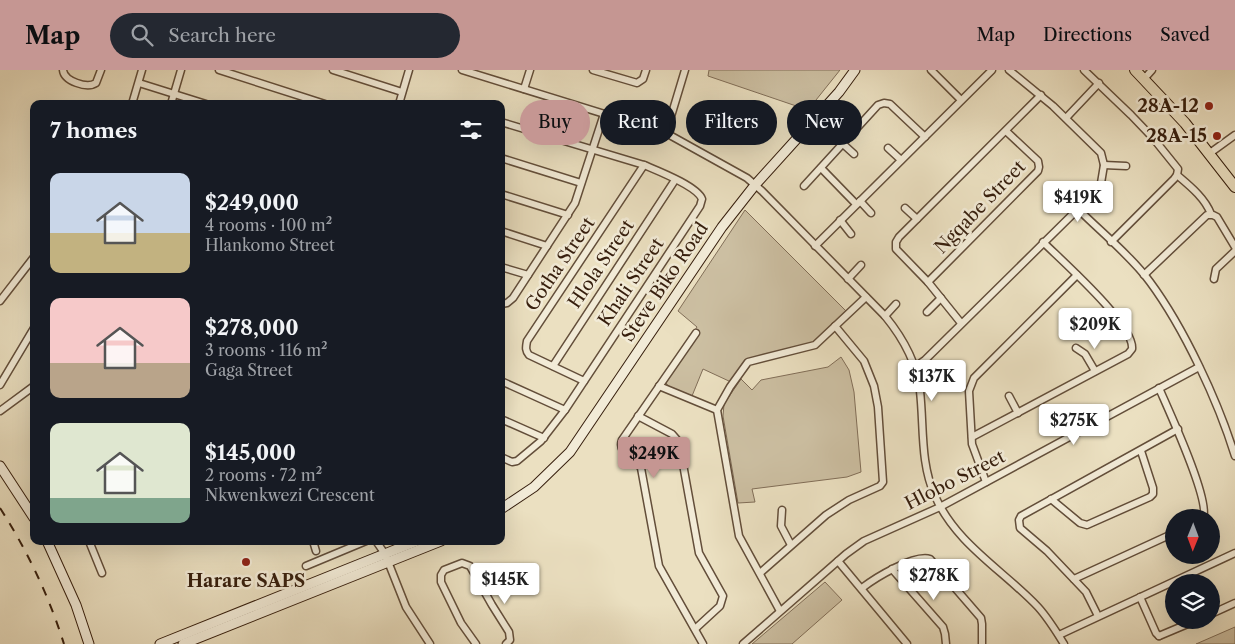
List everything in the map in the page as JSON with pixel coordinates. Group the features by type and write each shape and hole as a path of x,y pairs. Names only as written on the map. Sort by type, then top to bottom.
{"main road":[{"path":"1134,70 1185,123 1235,187"}],"street":[{"path":"63,70 67,79 88,86 96,83 100,70"},
{"path":"133,100 142,70"},
{"path":"172,100 182,70"},
{"path":"219,70 313,100"},
{"path":"333,70 402,92"},
{"path":"400,100 409,70"},
{"path":"462,70 600,113"},
{"path":"524,89 530,70"},
{"path":"593,70 608,72 638,83 646,70"},
{"path":"676,100 685,70"},
{"name":"Steve Biko Road","path":"505,506 534,488 570,452 717,233 755,185 839,92 855,70"},
{"path":"931,70 961,100"},
{"path":"815,246 992,70"},
{"path":"915,367 1078,209 1100,185 1104,165 1100,151 1041,95 1009,70"},
{"path":"1084,70 1132,115 1177,166 1177,175 1112,242"},
{"path":"1144,79 1152,70"},
{"path":"138,83 193,100"},
{"path":"1066,118 1099,83"},
{"path":"961,323 928,282 895,246 900,236 1041,95"},
{"path":"862,123 878,105 884,102 890,104 924,137"},
{"name":"Khali Street","path":"505,123 644,165 699,193 702,199 701,204 565,410 544,438 517,461 512,462 505,459"},
{"path":"505,303 513,298 578,197 600,126"},
{"name":"Ngqabe Street","path":"928,282 1038,171 1038,161 1006,131"},
{"path":"1210,153 1235,135"},
{"path":"676,139 738,173 755,185 886,316 901,336 915,367 920,390 926,467 940,507 959,534 1050,621 1064,644"},
{"path":"804,186 842,145"},
{"path":"844,145 854,154"},
{"path":"888,148 901,160"},
{"path":"505,159 581,183"},
{"name":"Gotha Street","path":"584,381 529,355 526,349 527,341 644,165"},
{"path":"1104,165 1126,166"},
{"path":"820,168 871,213"},
{"path":"1177,175 1200,196 1211,214 1217,217 1235,247"},
{"name":"Hlola Street","path":"553,366 676,180"},
{"path":"505,195 568,215"},
{"path":"905,208 917,219"},
{"path":"1078,209 1144,275 1165,306 1198,367 1235,456"},
{"path":"1144,275 1202,217 1211,214"},
{"path":"840,220 851,234"},
{"path":"505,232 547,246"},
{"path":"972,437 1128,354 1132,349 1132,344 1111,310 1043,242"},
{"path":"1214,279 1216,269 1235,251"},
{"path":"0,301 30,262"},
{"path":"848,279 861,265"},
{"path":"505,268 528,275"},
{"path":"986,482 972,447 969,391 973,380 1077,275"},
{"path":"780,611 738,533 718,410 730,387 748,362 813,346 866,296"},
{"path":"927,312 941,298"},
{"path":"886,316 896,304"},
{"path":"760,573 826,516 849,500 880,486 883,482 878,407 874,386 864,361 836,326"},
{"path":"696,333 622,440 621,449 638,463 641,468 659,566 703,644"},
{"path":"0,385 30,335"},
{"path":"1076,348 1084,353 1095,371"},
{"name":"Hlobo Street","path":"743,644 838,561 864,541 940,507 1198,367"},
{"path":"505,383 565,410"},
{"path":"659,386 718,410"},
{"path":"1159,388 1178,430 1204,509"},
{"path":"0,411 30,389"},
{"path":"1010,396 1018,413"},
{"path":"638,416 672,434 679,442 699,553 723,596 720,606 695,629"},
{"path":"505,421 544,438"},
{"path":"1098,616 1088,595 1074,579 1020,528 1018,520 1021,516 1051,499 1178,430"},
{"path":"1051,499 1080,523 1087,526 1150,497 1153,494 1153,488 1141,450"},
{"path":"0,466 30,512"},
{"path":"782,510 781,526 791,545"},
{"path":"1074,579 1165,537"},
{"path":"49,545 76,605 89,644"},
{"path":"91,545 102,573"},
{"path":"314,545 316,551"},
{"path":"306,566 356,545"},
{"path":"378,545 386,558 406,607 428,643"},
{"path":"183,644 386,558 410,545"},
{"path":"160,644 386,558 428,545"},
{"path":"1059,635 1235,553"},
{"path":"862,588 892,569 921,557 931,559 981,618 982,644"},
{"path":"838,561 906,644"},
{"path":"476,644 460,620 441,582 441,575 444,570 462,563 468,564 473,569 490,602 509,632 510,638 506,644"},
{"path":"892,569 943,627 946,644"},
{"path":"1140,597 1159,636"},
{"path":"1220,610 1235,603"},
{"path":"1159,636 1176,629"},
{"path":"1157,644 1159,636"}],"shaded area":[{"path":"709,70 840,70 816,100 787,100 787,103 708,76"},
{"path":"745,210 846,311 812,343 747,360 731,382 703,369 692,396 668,386 663,378 697,327 678,311"},
{"path":"841,357 849,370 854,392 861,472 847,477 752,489 755,502 738,503 723,416 724,404 741,379 752,390 761,380 828,367"},
{"path":"825,582 842,600 792,644 752,644"},
{"path":"1235,627 1235,644 1196,644"}],"railway":[{"path":"0,508 36,574 64,644"}],"place":[{"name":"28A-12","path":"1209,106"},
{"name":"28A-15","path":"1217,136"},
{"name":"Harare SAPS","path":"246,562"}]}
